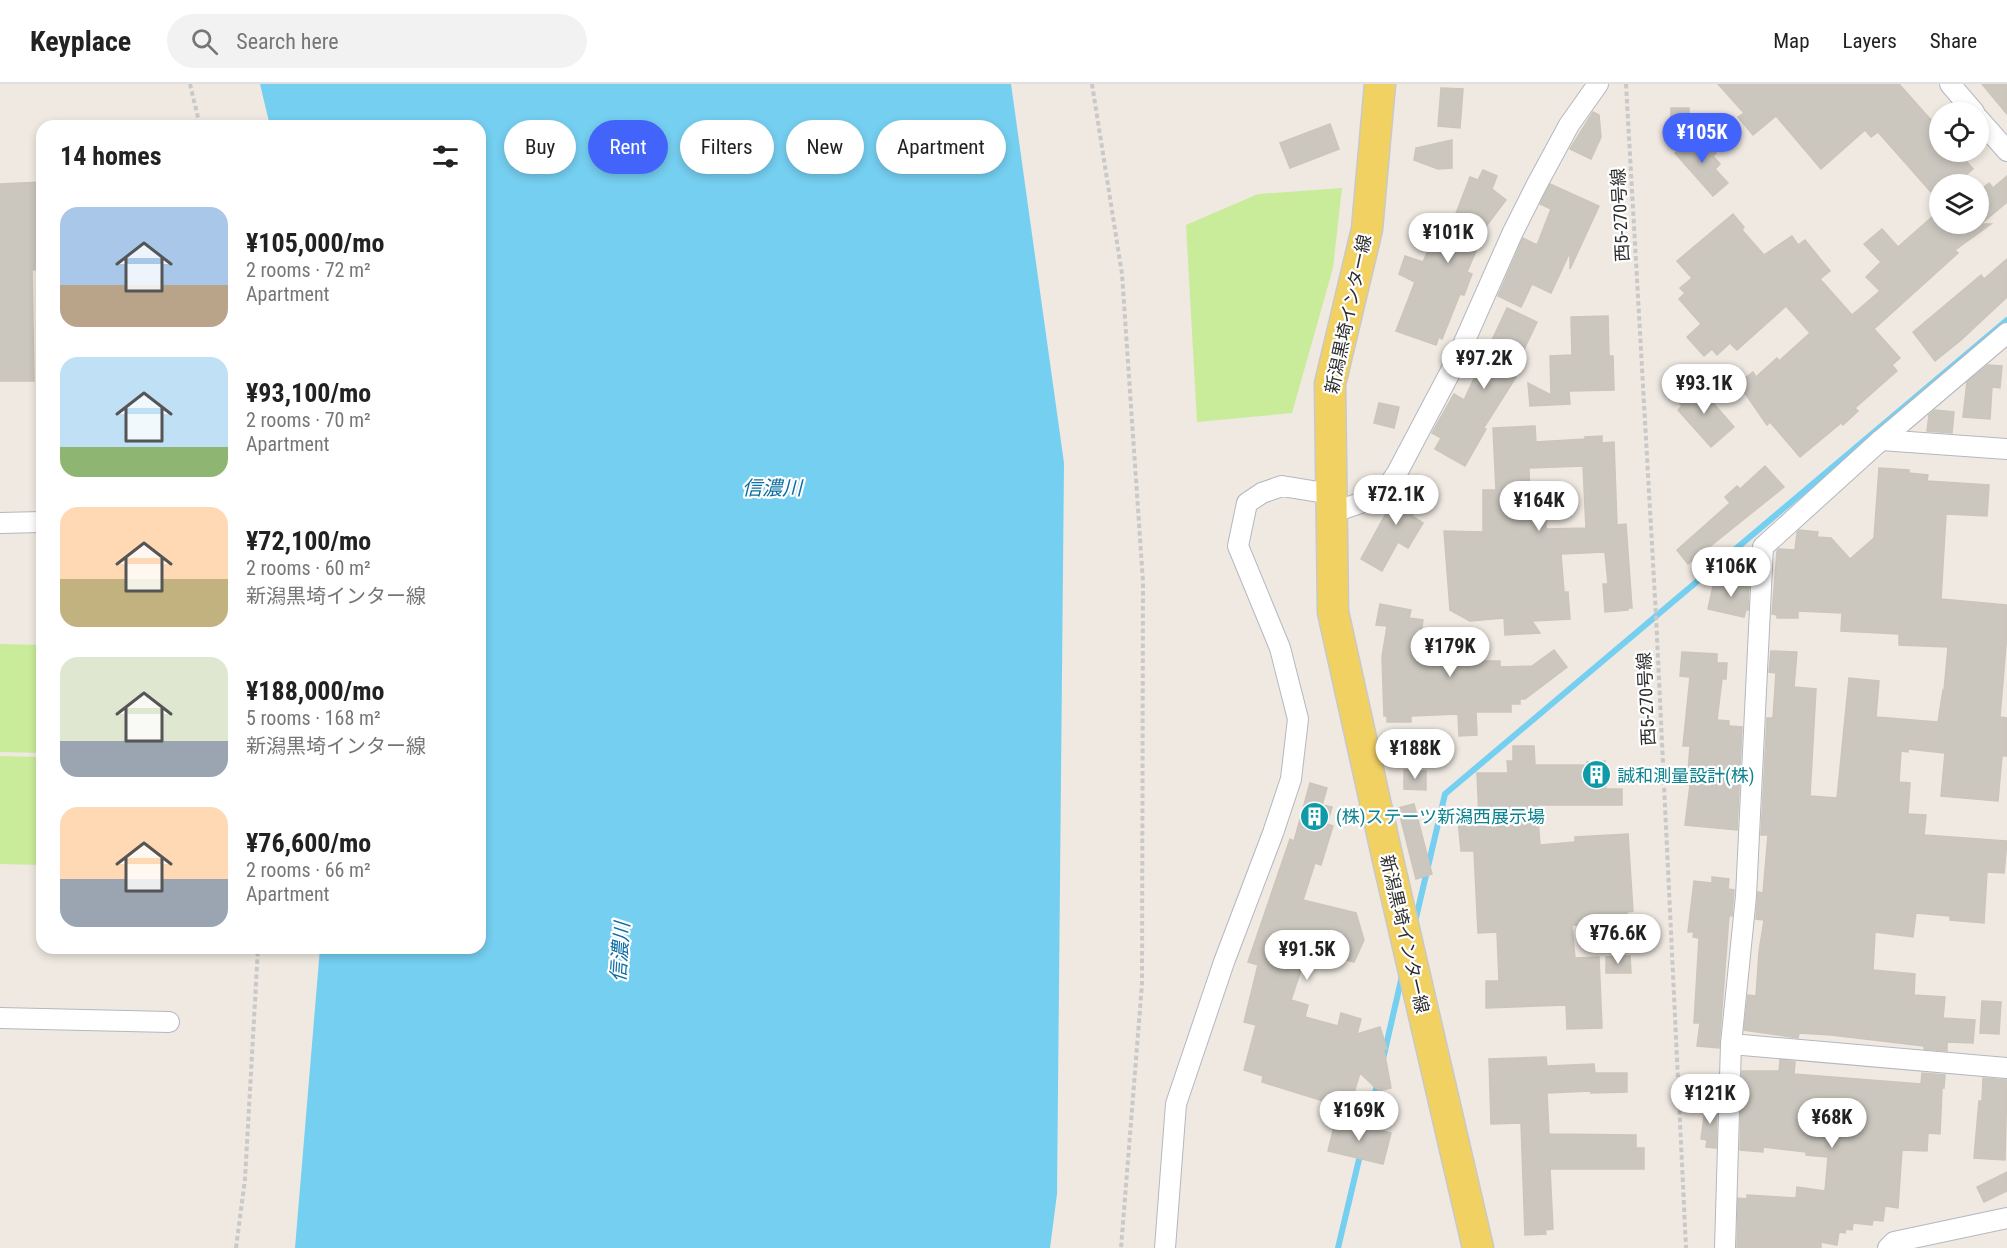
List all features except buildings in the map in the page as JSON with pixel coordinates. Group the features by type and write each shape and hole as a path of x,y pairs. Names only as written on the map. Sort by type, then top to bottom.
{"main road":[{"name":"新潟黒埼インター線","path":"1380,84 1366,229 1330,384 1333,612 1478,1248"}],"street":[{"path":"1165,1248 1176,1104 1224,962 1291,779 1297,729 1298,719 1280,648 1238,546 1247,503 1262,493 1282,486 1331,503 1381,496 1397,473 1454,365 1512,234 1536,186 1569,125 1598,84"},
{"path":"1950,84 1965,102"},
{"path":"1989,131 2007,151"},
{"path":"1725,1248 1731,1044 1746,896 1763,548 1881,440 2007,333"},
{"path":"1881,440 2007,449"},
{"path":"0,523 36,522"},
{"path":"0,1018 169,1022"},
{"path":"1731,1044 2007,1068"},
{"path":"1888,1248 1894,1242 2007,1218"}],"path":[{"path":"190,84 199,120"},
{"path":"1092,84 1122,274 1143,582 1142,984 1121,1248"},
{"name":"西5-270号線","path":"1626,84 1656,616 1686,1248"},
{"path":"236,1248 245,1179 258,954"}],"green space":[{"path":"1342,188 1333,268 1292,413 1197,422 1186,225 1258,194"},
{"path":"0,644 36,645 36,753 0,752"},
{"path":"0,756 36,757 36,865 0,864"}],"water":[{"name":"信濃川","path":"260,84 1011,84 1064,463 1057,1194 1050,1248 295,1248 320,954 486,954 486,120 269,120"}],"waterway":[{"path":"1415,922 1445,794 2007,320"},
{"path":"1383,1059 1402,976"},
{"path":"1365,1135 1378,1081"},
{"path":"1338,1248 1361,1151"}],"place":[{"name":"誠和測量設計(株)","path":"1596,775"},
{"name":"(株)ステーツ新潟西展示場","path":"1315,816"}]}
